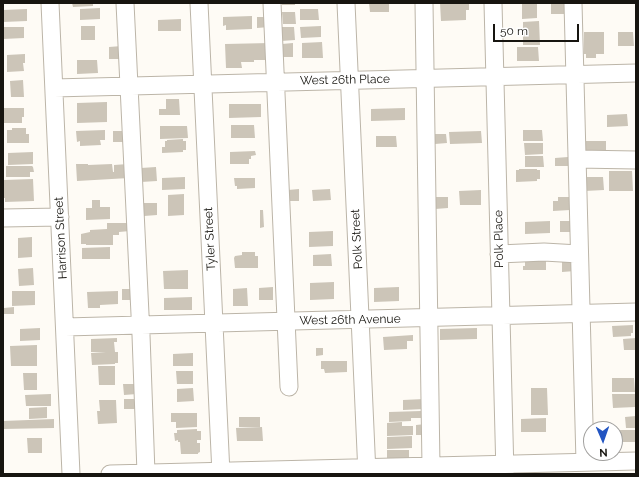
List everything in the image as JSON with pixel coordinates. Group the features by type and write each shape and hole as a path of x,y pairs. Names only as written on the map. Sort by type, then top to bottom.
{"street":[{"name":"Harrison Street","path":"50,3 71,474"},
{"path":"125,3 146,473"},
{"name":"Tyler Street","path":"199,3 221,473"},
{"path":"272,3 289,387"},
{"name":"Polk Street","path":"346,3 367,471"},
{"path":"424,3 431,466"},
{"name":"Polk Place","path":"493,3 505,469"},
{"path":"573,3 585,462"},
{"name":"West 26th Place","path":"54,88 636,73"},
{"path":"577,159 636,160"},
{"path":"3,218 60,217"},
{"path":"499,254 544,252 579,254"},
{"name":"West 26th Avenue","path":"65,327 636,312"},
{"path":"110,474 367,471 431,466 505,469 585,462 636,461"}],"building":[{"path":"72,3 93,3 93,6 73,7"},
{"path":"282,3 295,3 295,5 282,5"},
{"path":"369,3 389,3 389,12 370,12"},
{"path":"440,3 469,3 469,10 466,10 466,20 441,21"},
{"path":"522,3 537,3 537,18 522,19"},
{"path":"551,3 565,3 565,14 551,14"},
{"path":"100,8 100,19 80,20 80,9"},
{"path":"27,9 27,21 3,22 3,10"},
{"path":"300,9 318,9 319,20 300,20"},
{"path":"282,12 295,12 296,24 283,24"},
{"path":"252,16 252,29 226,30 226,25 223,26 223,17"},
{"path":"257,17 268,17 269,27 257,28"},
{"path":"181,19 181,31 158,31 158,20"},
{"path":"539,21 540,45 523,45 523,22"},
{"path":"81,26 95,26 95,40 81,40"},
{"path":"321,26 321,37 301,38 300,27"},
{"path":"3,27 24,27 24,38 3,39"},
{"path":"281,27 294,27 295,40 281,41"},
{"path":"584,32 604,32 604,54 596,54 596,58 586,58 586,54 584,54"},
{"path":"618,32 633,32 634,46 618,46"},
{"path":"322,42 323,58 302,58 302,43"},
{"path":"270,43 270,60 241,62 242,68 226,68 225,44"},
{"path":"293,43 293,57 282,57 282,44"},
{"path":"122,46 122,59 109,59 109,47"},
{"path":"517,47 538,47 539,61 517,61"},
{"path":"25,54 25,63 23,63 24,71 7,72 7,55"},
{"path":"77,60 97,60 98,73 77,74"},
{"path":"23,80 24,97 11,97 10,81"},
{"path":"166,99 179,99 180,115 159,115 159,109 166,109"},
{"path":"107,102 107,122 77,123 77,103"},
{"path":"229,104 261,104 261,117 229,118"},
{"path":"3,108 24,108 22,123 3,123"},
{"path":"405,108 405,120 371,121 371,109"},
{"path":"627,114 628,126 607,127 607,115"},
{"path":"231,125 254,125 255,138 231,138"},
{"path":"160,126 187,126 188,138 160,139"},
{"path":"12,128 26,128 26,134 29,134 29,143 7,143 7,130 12,130"},
{"path":"105,130 105,140 100,140 101,145 80,146 80,141 77,142 76,131"},
{"path":"523,130 542,130 543,141 523,141"},
{"path":"113,131 126,131 126,142 113,142"},
{"path":"481,131 482,143 450,144 449,132"},
{"path":"434,134 446,134 447,143 435,144"},
{"path":"376,136 396,136 397,147 376,147"},
{"path":"183,139 183,141 186,141 186,150 183,150 183,152 162,153 162,147 165,147 165,141"},
{"path":"582,141 606,141 606,153 583,154"},
{"path":"524,143 543,143 543,154 525,155"},
{"path":"255,151 256,155 251,156 251,159 249,159 249,164 230,164 230,152"},
{"path":"33,152 33,164 8,165 8,153"},
{"path":"525,156 543,156 544,167 525,167"},
{"path":"568,157 568,166 555,166 555,158"},
{"path":"76,164 112,164 114,172 114,165 128,164 129,178 77,181"},
{"path":"6,166 32,166 34,172 30,172 30,177 6,177"},
{"path":"156,167 157,181 141,182 141,168"},
{"path":"516,170 540,170 540,179 537,179 537,181 516,182"},
{"path":"609,171 632,171 633,191 609,191"},
{"path":"185,177 185,189 162,190 162,178"},
{"path":"584,177 603,177 604,190 585,191"},
{"path":"234,178 255,178 255,188 237,189"},
{"path":"33,179 34,201 5,202 5,198 3,198 4,180"},
{"path":"299,189 299,201 288,201 288,190"},
{"path":"330,189 331,200 313,201 312,190"},
{"path":"481,190 481,205 460,205 459,191"},
{"path":"184,194 184,215 168,216 168,195"},
{"path":"435,197 448,197 448,208 435,209"},
{"path":"558,197 570,197 570,210 553,211 553,201 558,201"},
{"path":"92,200 100,200 100,207 110,207 110,219 86,220 86,208 92,208"},
{"path":"144,203 157,203 157,215 144,216"},
{"path":"260,210 263,210 264,227 260,228"},
{"path":"550,221 550,233 525,234 525,222"},
{"path":"560,221 573,221 573,232 560,232"},
{"path":"107,223 129,223 130,231 119,232 119,235 113,235 113,245 81,244 81,234 90,232 90,230 107,229"},
{"path":"333,231 333,246 309,247 309,232"},
{"path":"32,237 32,257 18,258 18,238"},
{"path":"110,247 110,259 82,259 82,248"},
{"path":"242,252 255,252 255,256 258,256 258,268 235,268 234,258 235,256 242,255"},
{"path":"331,254 332,266 313,266 313,255"},
{"path":"562,257 574,257 575,271 562,272"},
{"path":"525,259 546,259 546,270 523,270 523,266 525,266"},
{"path":"33,268 34,285 19,286 18,269"},
{"path":"188,270 188,289 164,289 163,271"},
{"path":"334,282 334,299 310,300 310,283"},
{"path":"273,287 273,300 259,300 259,288"},
{"path":"399,287 399,301 374,302 374,288"},
{"path":"247,288 248,306 233,306 233,289"},
{"path":"122,289 133,289 134,300 122,300"},
{"path":"12,291 35,291 35,305 12,306"},
{"path":"118,291 118,304 100,305 100,308 88,308 87,292"},
{"path":"192,297 192,310 164,310 164,298"},
{"path":"14,307 14,314 4,314 4,308"},
{"path":"633,325 633,333 631,333 631,336 613,337 612,326"},
{"path":"40,328 40,340 20,341 20,329"},
{"path":"477,328 477,339 440,340 440,329"},
{"path":"413,335 413,341 407,341 407,349 384,350 383,337"},
{"path":"117,338 117,342 114,342 115,352 118,352 118,363 92,365 91,353 106,352 91,352 91,339"},
{"path":"636,338 636,350 624,350 623,339"},
{"path":"37,345 37,366 11,366 10,346"},
{"path":"316,348 323,348 323,355 316,356"},
{"path":"193,353 193,366 173,366 173,354"},
{"path":"321,361 347,361 347,372 325,373 324,369 321,369"},
{"path":"98,366 115,366 115,385 99,385"},
{"path":"176,371 193,371 193,384 177,384"},
{"path":"23,373 37,373 37,390 24,390"},
{"path":"612,378 634,378 635,392 612,392"},
{"path":"123,384 136,384 137,394 124,395"},
{"path":"193,388 194,401 177,402 177,389"},
{"path":"531,388 547,388 548,415 531,415"},
{"path":"51,394 51,406 26,406 25,395"},
{"path":"612,394 635,394 635,407 613,408"},
{"path":"124,399 136,399 137,409 124,409"},
{"path":"424,399 424,409 403,410 403,400"},
{"path":"99,400 116,400 117,423 98,424 97,411 100,411"},
{"path":"47,407 47,418 29,419 29,408"},
{"path":"421,411 421,418 411,418 411,421 389,422 389,412"},
{"path":"171,413 197,413 197,427 176,428 176,422 171,422"},
{"path":"636,416 636,428 626,428 625,417"},
{"path":"239,417 260,417 260,427 239,427"},
{"path":"546,418 546,432 521,432 521,419"},
{"path":"54,419 54,428 3,429 3,421"},
{"path":"402,422 402,426 413,426 413,435 387,436 387,423"},
{"path":"426,424 426,435 416,435 416,425"},
{"path":"262,427 263,441 237,441 236,428"},
{"path":"197,429 197,431 201,431 201,440 197,440 197,443 200,443 200,452 198,454 181,454 180,442 178,442 178,440 175,441 174,433 177,433 177,430"},
{"path":"623,430 636,430 636,442 623,442"},
{"path":"412,436 412,448 387,449 387,437"},
{"path":"27,438 42,438 42,453 28,453"},
{"path":"387,450 409,450 409,462 387,463"}]}
